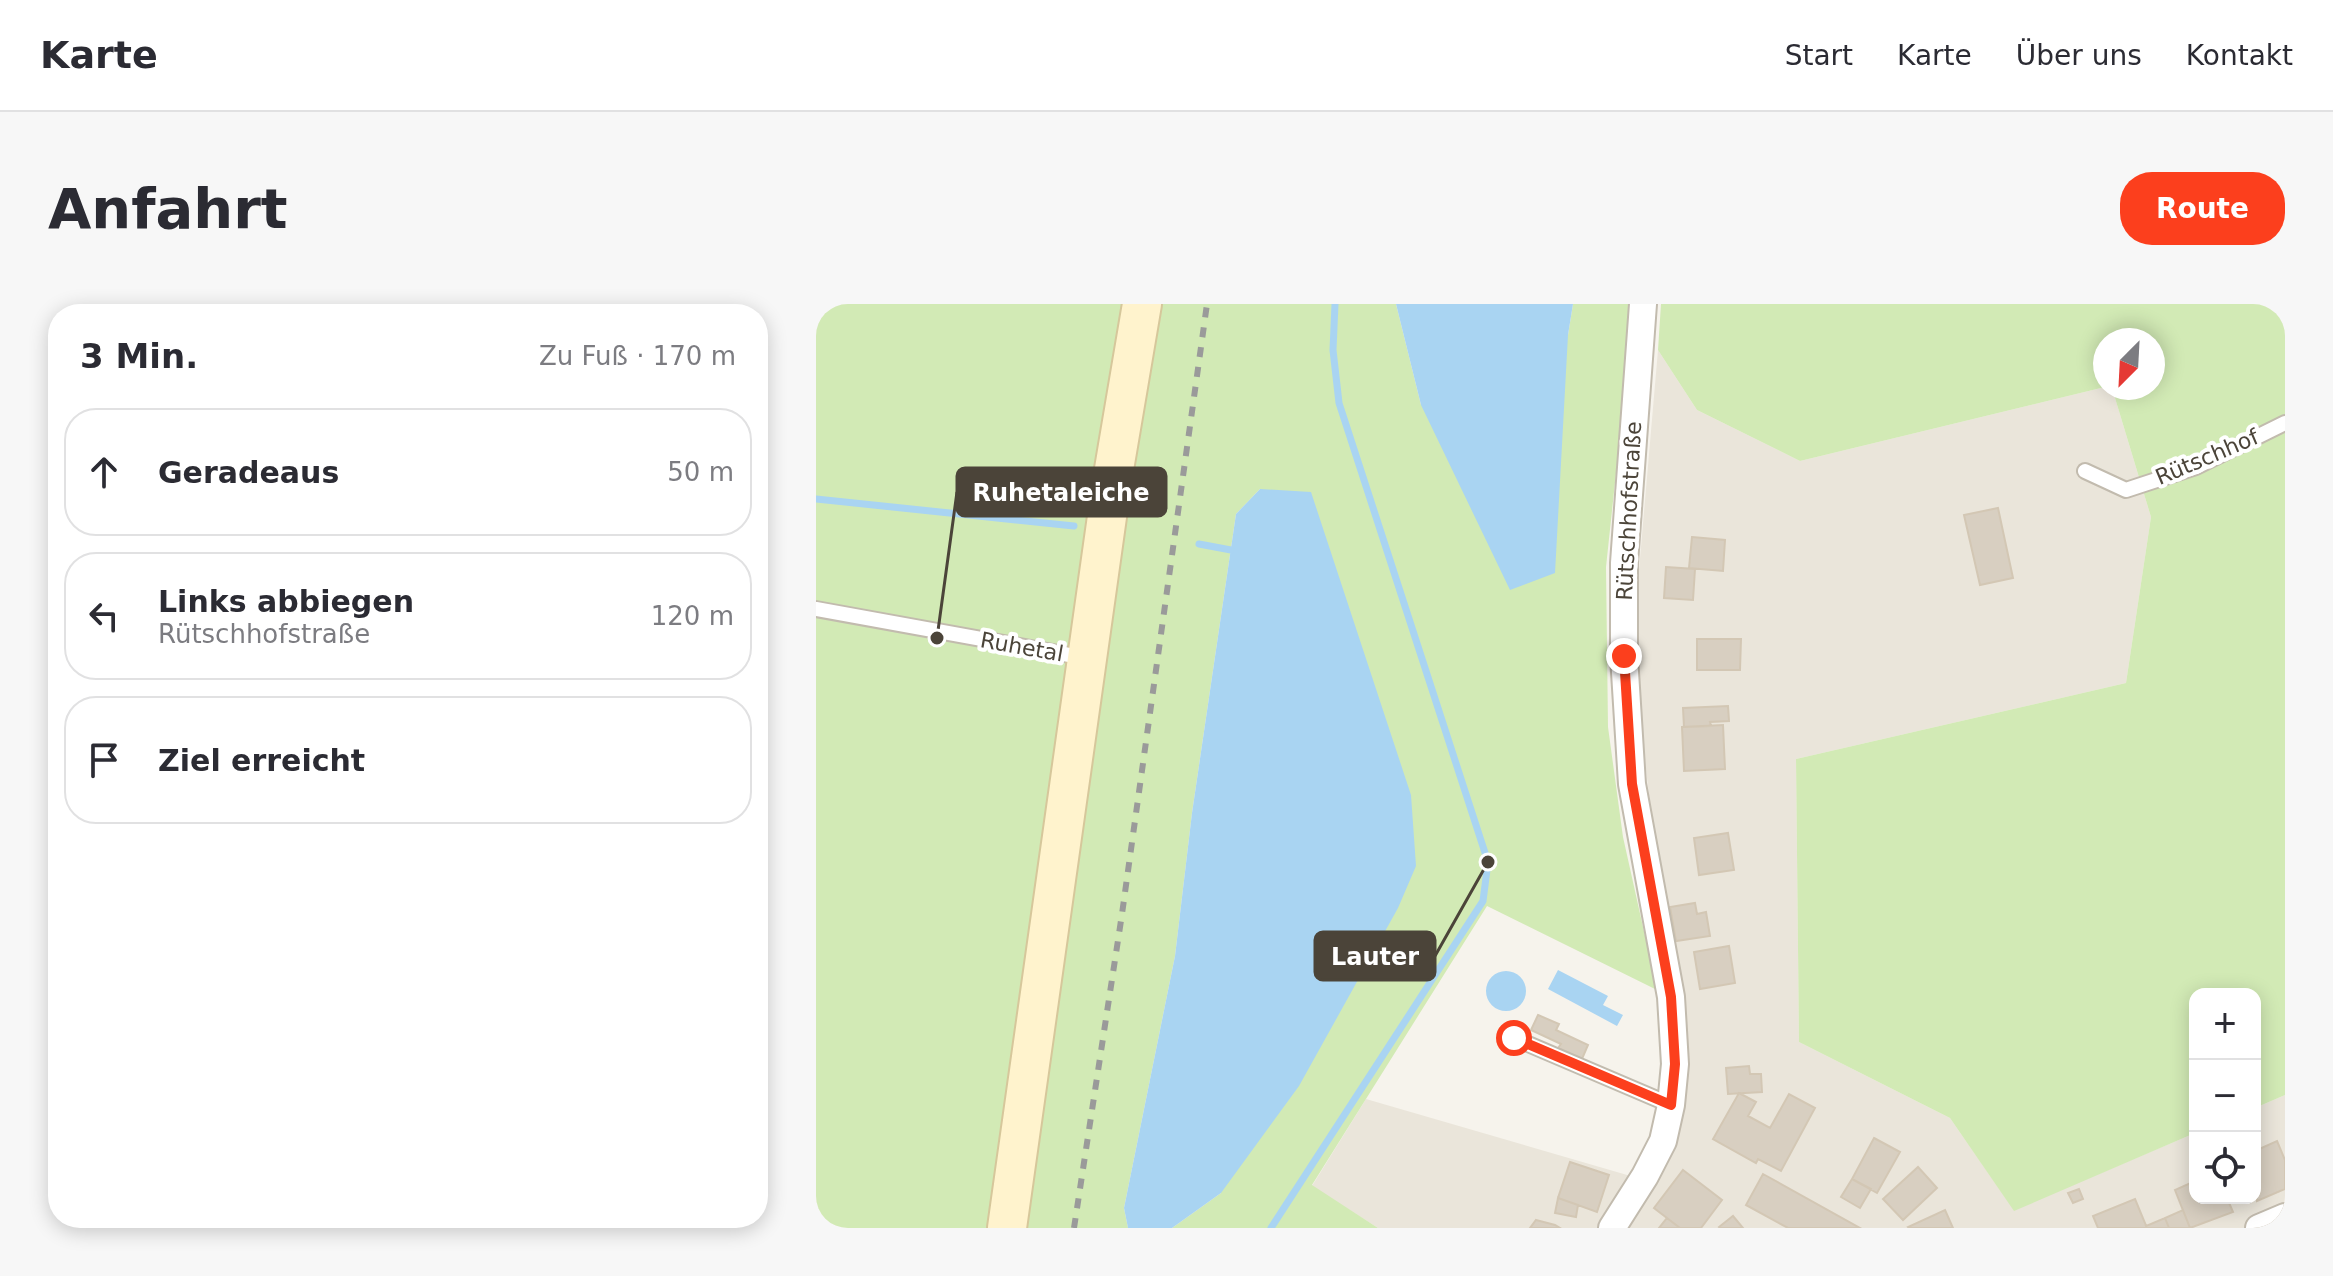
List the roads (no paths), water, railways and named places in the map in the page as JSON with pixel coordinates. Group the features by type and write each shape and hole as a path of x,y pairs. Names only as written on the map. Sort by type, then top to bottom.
{"street":[{"path":"1007,1228 1112,481 1142,304"},
{"name":"Rütschhofstraße","path":"1612,1228 1663,1141 1675,1064 1671,997 1632,784 1624,656 1624,563 1643,304"},
{"path":"2259,1228 2285,1217"}],"lane":[{"name":"Rütschhof","path":"2085,471 2126,490 2196,467 2285,423"},
{"name":"Ruhetal","path":"816,609 1087,658"},
{"path":"1514,1038 1671,1105"}],"water":[{"path":"1396,304 1573,304 1568,335 1555,573 1510,590 1421,405"},
{"path":"1260,489 1311,492 1411,795 1416,866 1398,908 1299,1086 1221,1193 1172,1228 1128,1228 1124,1208 1175,956 1192,813 1236,514"},
{"path":"1558,970 1608,996 1603,1005 1623,1015 1617,1026 1548,989"},
{"path":"1506,971 1520,977 1526,991 1520,1005 1506,1011 1492,1005 1486,991 1492,977"}],"waterway":[{"path":"1271,1228 1483,901 1488,862 1339,403 1333,350 1335,304"},
{"path":"816,499 1074,526"},
{"path":"1199,544 1231,550"}],"railway":[{"path":"1074,1228 1122,914 1207,304"}],"place":[{"name":"Ruhetaleiche","path":"937,638"},
{"name":"Lauter","path":"1488,862"}]}
